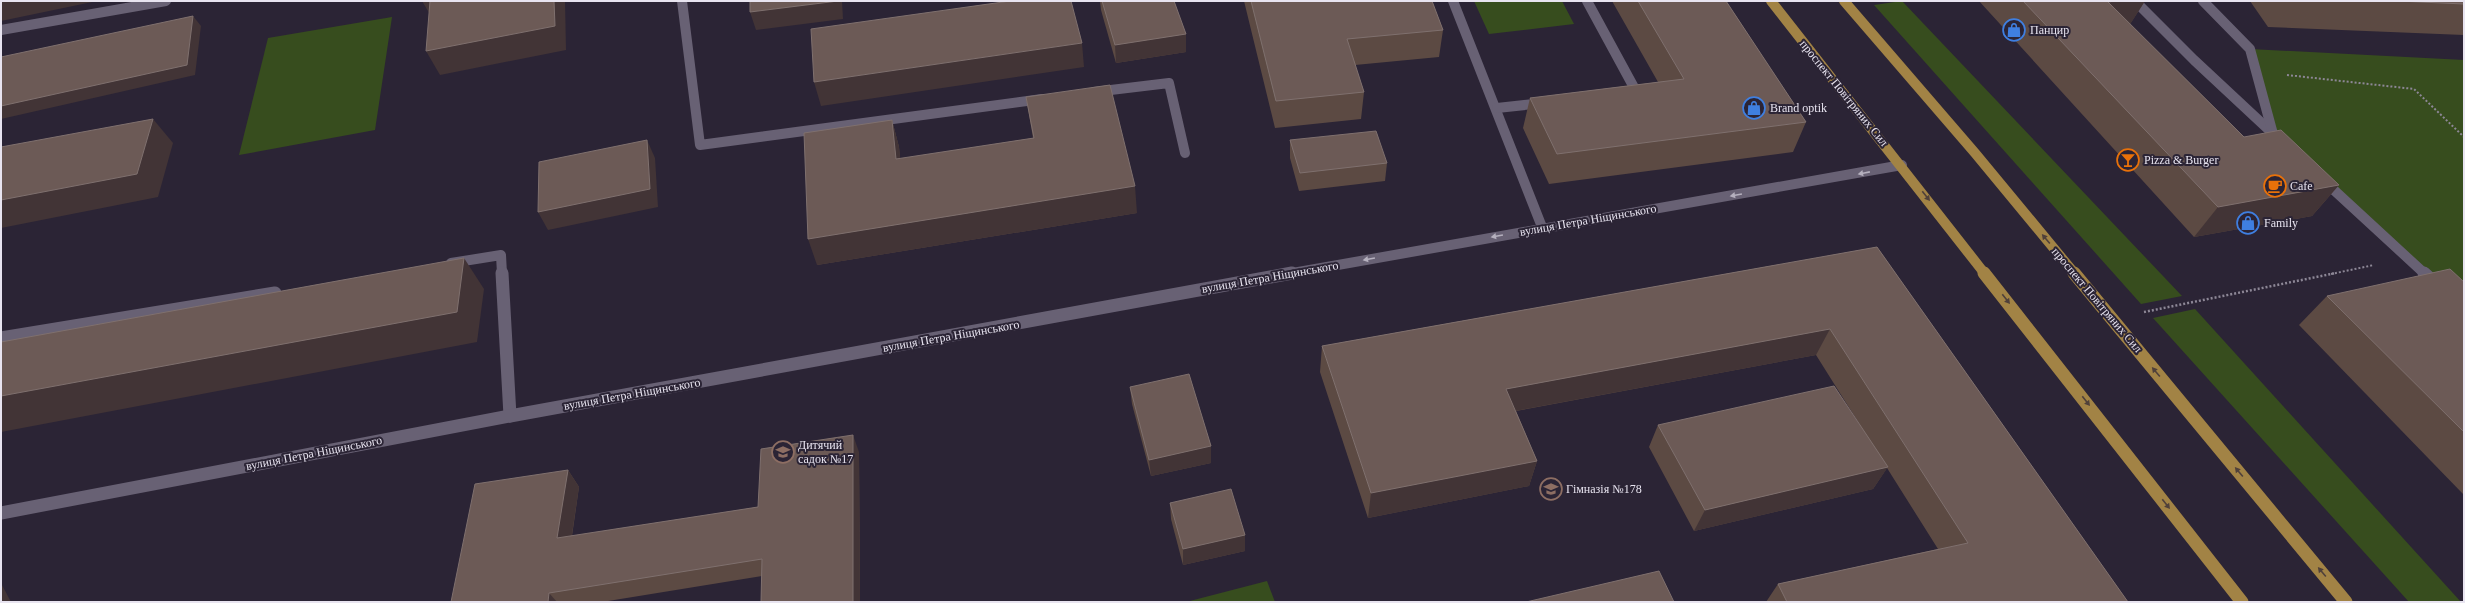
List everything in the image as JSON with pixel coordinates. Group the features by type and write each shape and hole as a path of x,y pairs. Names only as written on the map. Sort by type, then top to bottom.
{"main road":[{"name":"проспект Повітряних Сил","path":"1771,1 1902,165 2242,602"},
{"name":"проспект Повітряних Сил","path":"1844,1 1975,153 2346,602"}],"street":[{"path":"1,30 166,1"},
{"path":"682,1 700,145 1051,98"},
{"path":"1453,1 1497,108 1542,228"},
{"path":"1587,1 1637,93 1622,95"},
{"path":"2135,1 2291,150"},
{"path":"2203,1 2250,49 2273,134"},
{"path":"1083,94 1169,83 1185,153"},
{"path":"1497,108 1551,102"},
{"name":"вулиця Петра Ніщинського","path":"1,512 510,416 1542,228 1902,165"},
{"path":"2314,172 2447,295"},
{"path":"439,265 501,255 510,416"},
{"path":"1,338 290,290"}],"path":[{"path":"2256,72 2414,89 2464,137"},
{"path":"2141,313 2408,258"}],"green space":[{"path":"1474,1 1562,1 1574,24 1489,34"},
{"path":"1902,1 2182,296 2141,304 1874,5"},
{"path":"392,17 375,130 239,155 268,38"},
{"path":"2250,49 2464,60 2464,310 2273,134"},
{"path":"2195,309 2461,602 2409,602 2153,318"},
{"path":"1267,581 1275,602 1186,602"}],"building":[{"path":"430,1 554,1 555,26 426,51"},
{"path":"750,1 838,1 750,12"},
{"path":"1010,1 1071,1 1082,43 814,82 811,29"},
{"path":"1102,1 1174,1 1186,34 1115,45"},
{"path":"1251,1 1432,1 1443,30 1347,39 1364,92 1276,101"},
{"path":"1638,1 1726,1 1806,122 1557,154 1530,98 1684,79"},
{"path":"2023,1 2115,1 2108,2 2244,137 2281,130 2339,185 2218,207"},
{"path":"2398,1 2464,1 2464,4"},
{"path":"193,16 187,65 1,106 1,57"},
{"path":"1110,85 1135,186 808,239 804,133 892,120 896,159 1034,138 1026,97"},
{"path":"153,119 137,174 1,200 1,147"},
{"path":"1376,131 1387,163 1300,173 1290,140"},
{"path":"647,140 650,189 538,212 539,162"},
{"path":"1877,247 2128,602 1787,602 1778,584 1968,543 1830,329 1506,389 1537,461 1371,493 1322,346"},
{"path":"464,258 457,312 1,396 1,342"},
{"path":"2450,269 2464,282 2464,432 2327,296"},
{"path":"1189,374 1211,446 1149,460 1130,387"},
{"path":"1834,386 1888,467 1705,510 1658,425"},
{"path":"853,435 853,602 761,602 762,559 549,593 548,602 451,602 475,484 568,470 557,538 758,507 761,449"},
{"path":"1231,489 1245,535 1183,549 1170,503"},
{"path":"1659,571 1674,602 1526,602"}],"place":[{"name":"Панцир","path":"2014,30"},
{"name":"Brand optik","path":"1754,108"},
{"name":"Pizza & Burger","path":"2128,160"},
{"name":"Cafe","path":"2275,186"},
{"name":"Family","path":"2248,223"},
{"name":"Дитячий садок №17","path":"783,452"},
{"name":"Гімназія №178","path":"1551,489"}]}
